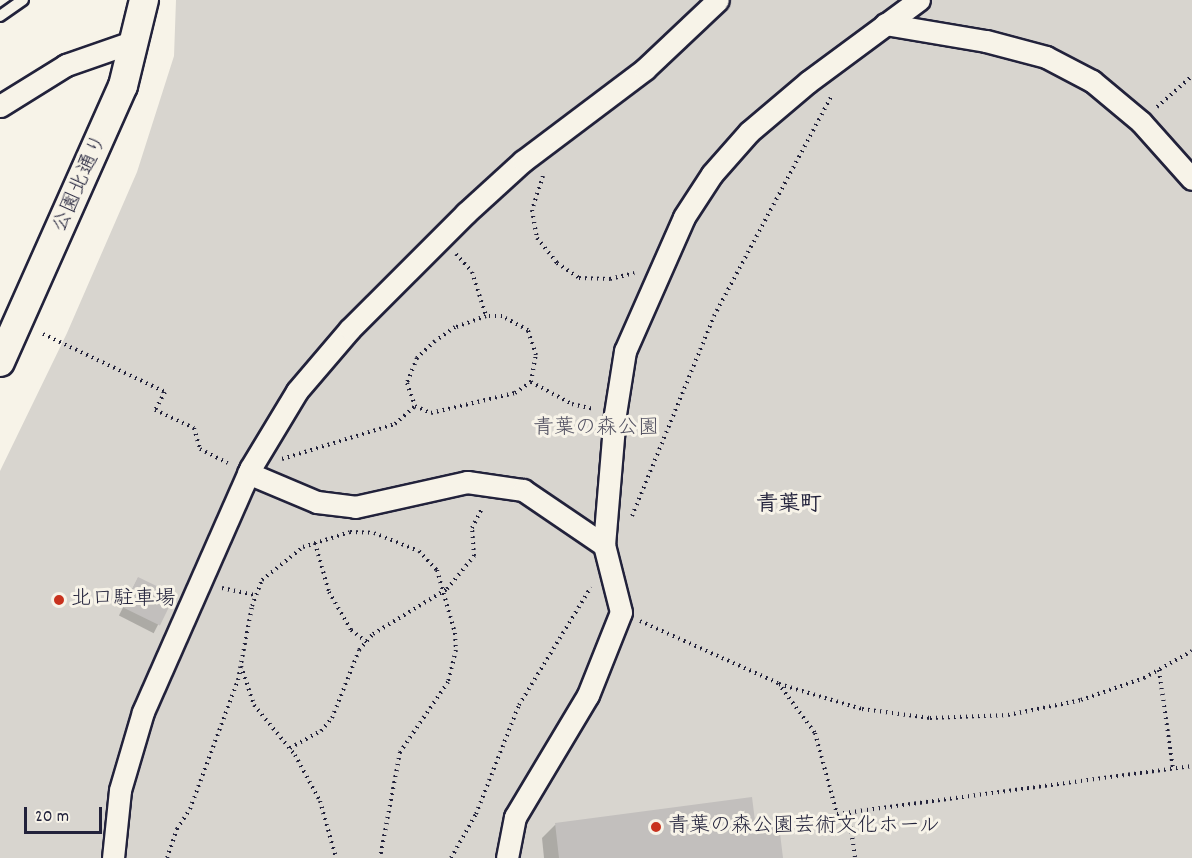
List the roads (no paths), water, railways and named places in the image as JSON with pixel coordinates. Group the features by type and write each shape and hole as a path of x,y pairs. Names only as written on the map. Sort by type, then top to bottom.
{"street":[{"name":"公園北通り","path":"0,362 86,176 123,86 144,0"},
{"path":"113,858 120,790 143,712 249,471 297,391 350,329 437,242 524,161 645,69 718,0"},
{"path":"507,858 515,817 588,695 621,612 606,553 615,414 625,351 684,217 712,174 766,118 918,0"},
{"path":"885,24 986,40 1046,57 1092,81 1141,122 1192,179"},
{"path":"0,106 66,64 135,41"},
{"path":"249,471 317,502 355,507 468,482 523,490 606,553"}],"lane":[{"path":"0,16 23,0"}],"place":[{"name":"北口駐車場","path":"59,600"},
{"name":"青葉の森公園芸術文化ホール","path":"656,827"}],"district":[{"name":"青葉町","path":"789,506"}],"park label":[{"name":"青葉の森公園","path":"596,429"}]}
